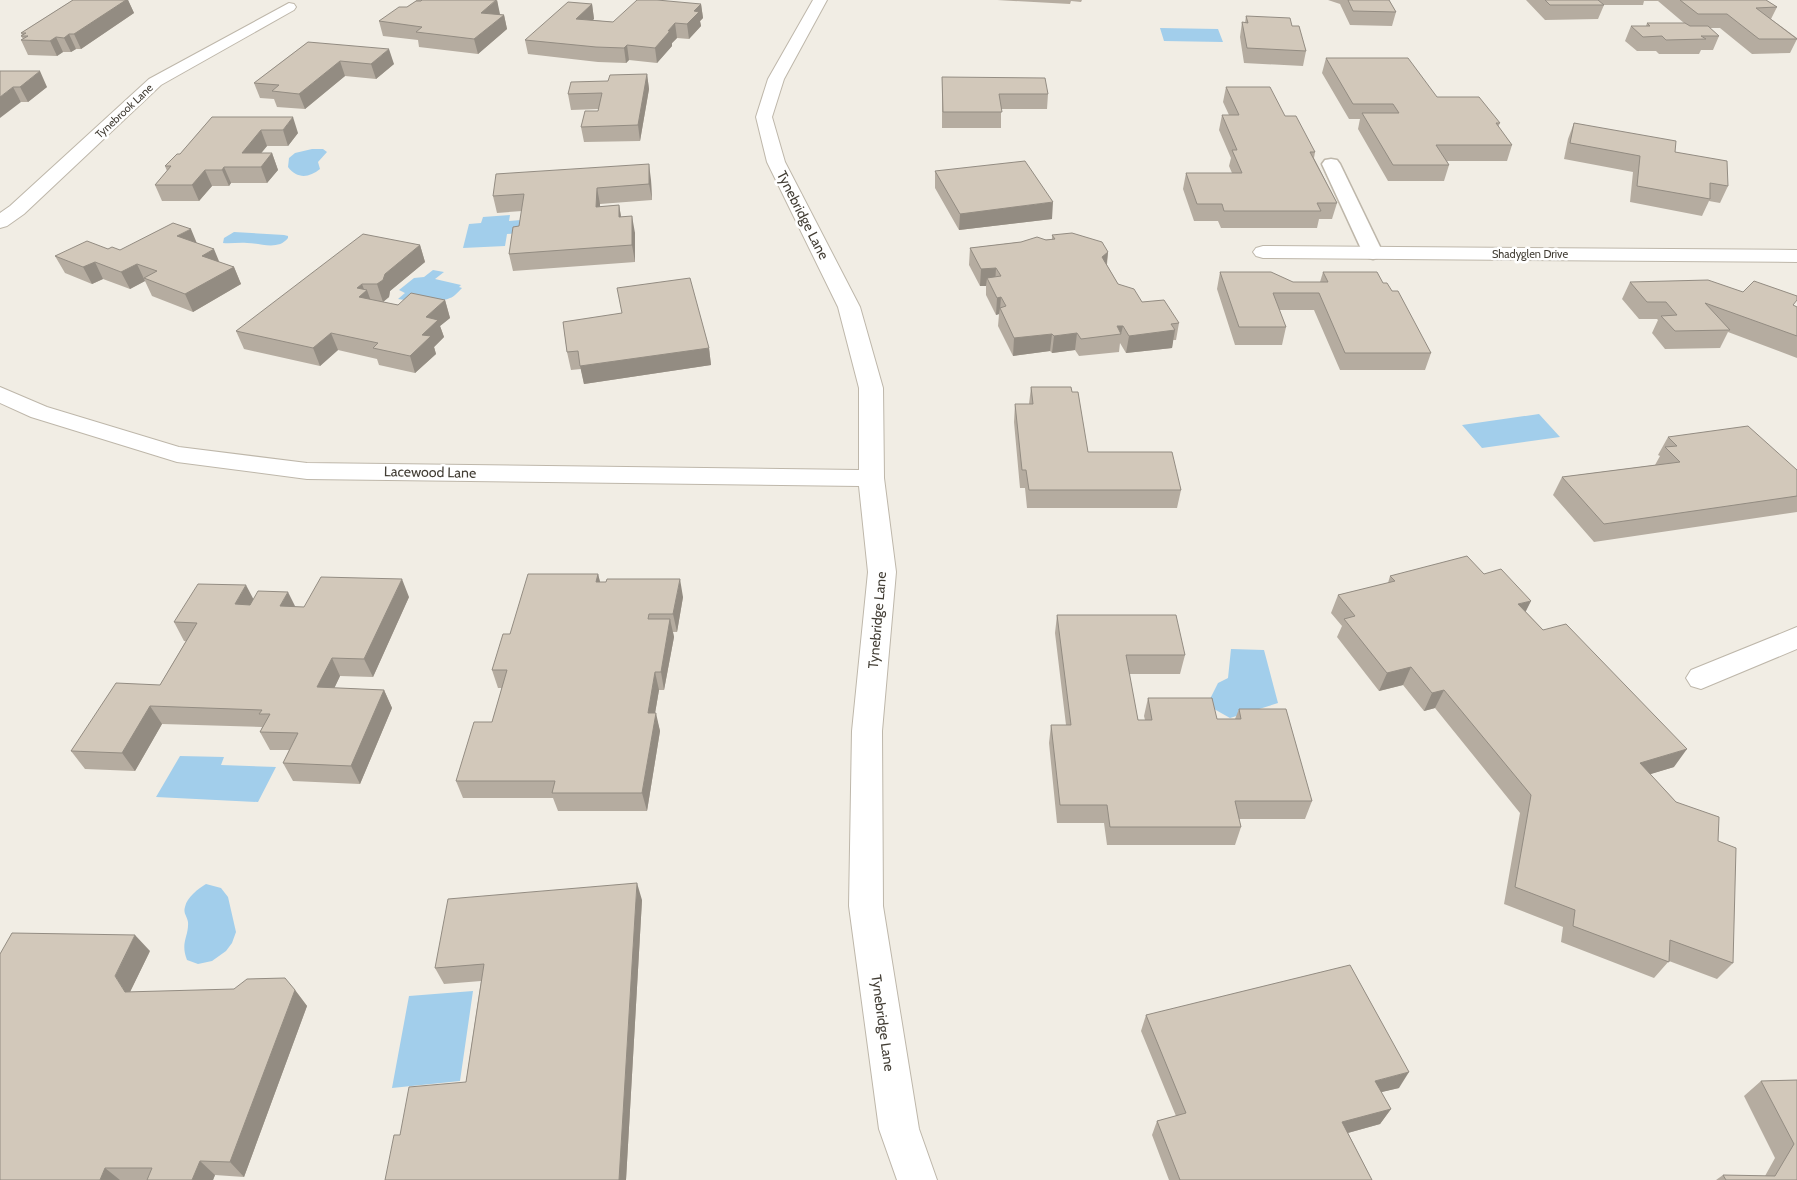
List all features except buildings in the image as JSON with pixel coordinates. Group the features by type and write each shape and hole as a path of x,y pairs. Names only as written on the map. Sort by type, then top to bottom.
{"street":[{"name":"Tynebridge Lane","path":"820,0 776,79 764,117 776,162 849,307 871,388 871,478 882,572 867,731 866,906 899,1129 917,1180"},
{"name":"Tynebrook Lane","path":"0,222 18,210 155,82 289,7"},
{"name":"Shadyglen Drive","path":"1263,252 1797,256"},
{"name":"Lacewood Lane","path":"0,394 38,412 177,454 307,471 871,478"},
{"path":"1701,678 1797,637"}],"lane":[{"path":"1331,164 1373,253"}],"water":[{"path":"1160,28 1218,29 1223,42 1164,41"},
{"path":"312,149 323,149 327,152 318,162 320,169 312,174 303,176 295,174 288,167 289,158 295,153"},
{"path":"510,215 509,221 521,220 519,233 507,234 505,246 463,248 469,224 481,223 483,217"},
{"path":"234,232 284,235 288,236 288,238 284,242 274,245 223,243 224,238"},
{"path":"433,270 444,272 435,279 461,285 459,287 462,288 452,297 445,300 418,302 398,299 405,293 399,290 414,278 424,277"},
{"path":"1539,414 1560,437 1482,448 1462,425"},
{"path":"1231,649 1264,650 1278,703 1230,718 1207,705 1218,683 1228,678"},
{"path":"180,756 224,757 221,765 276,767 258,802 156,797"},
{"path":"206,884 221,888 228,897 236,932 232,943 226,951 212,961 198,964 187,960 185,954 188,922 185,909 190,897"},
{"path":"473,991 460,1081 392,1088 409,996"}]}
